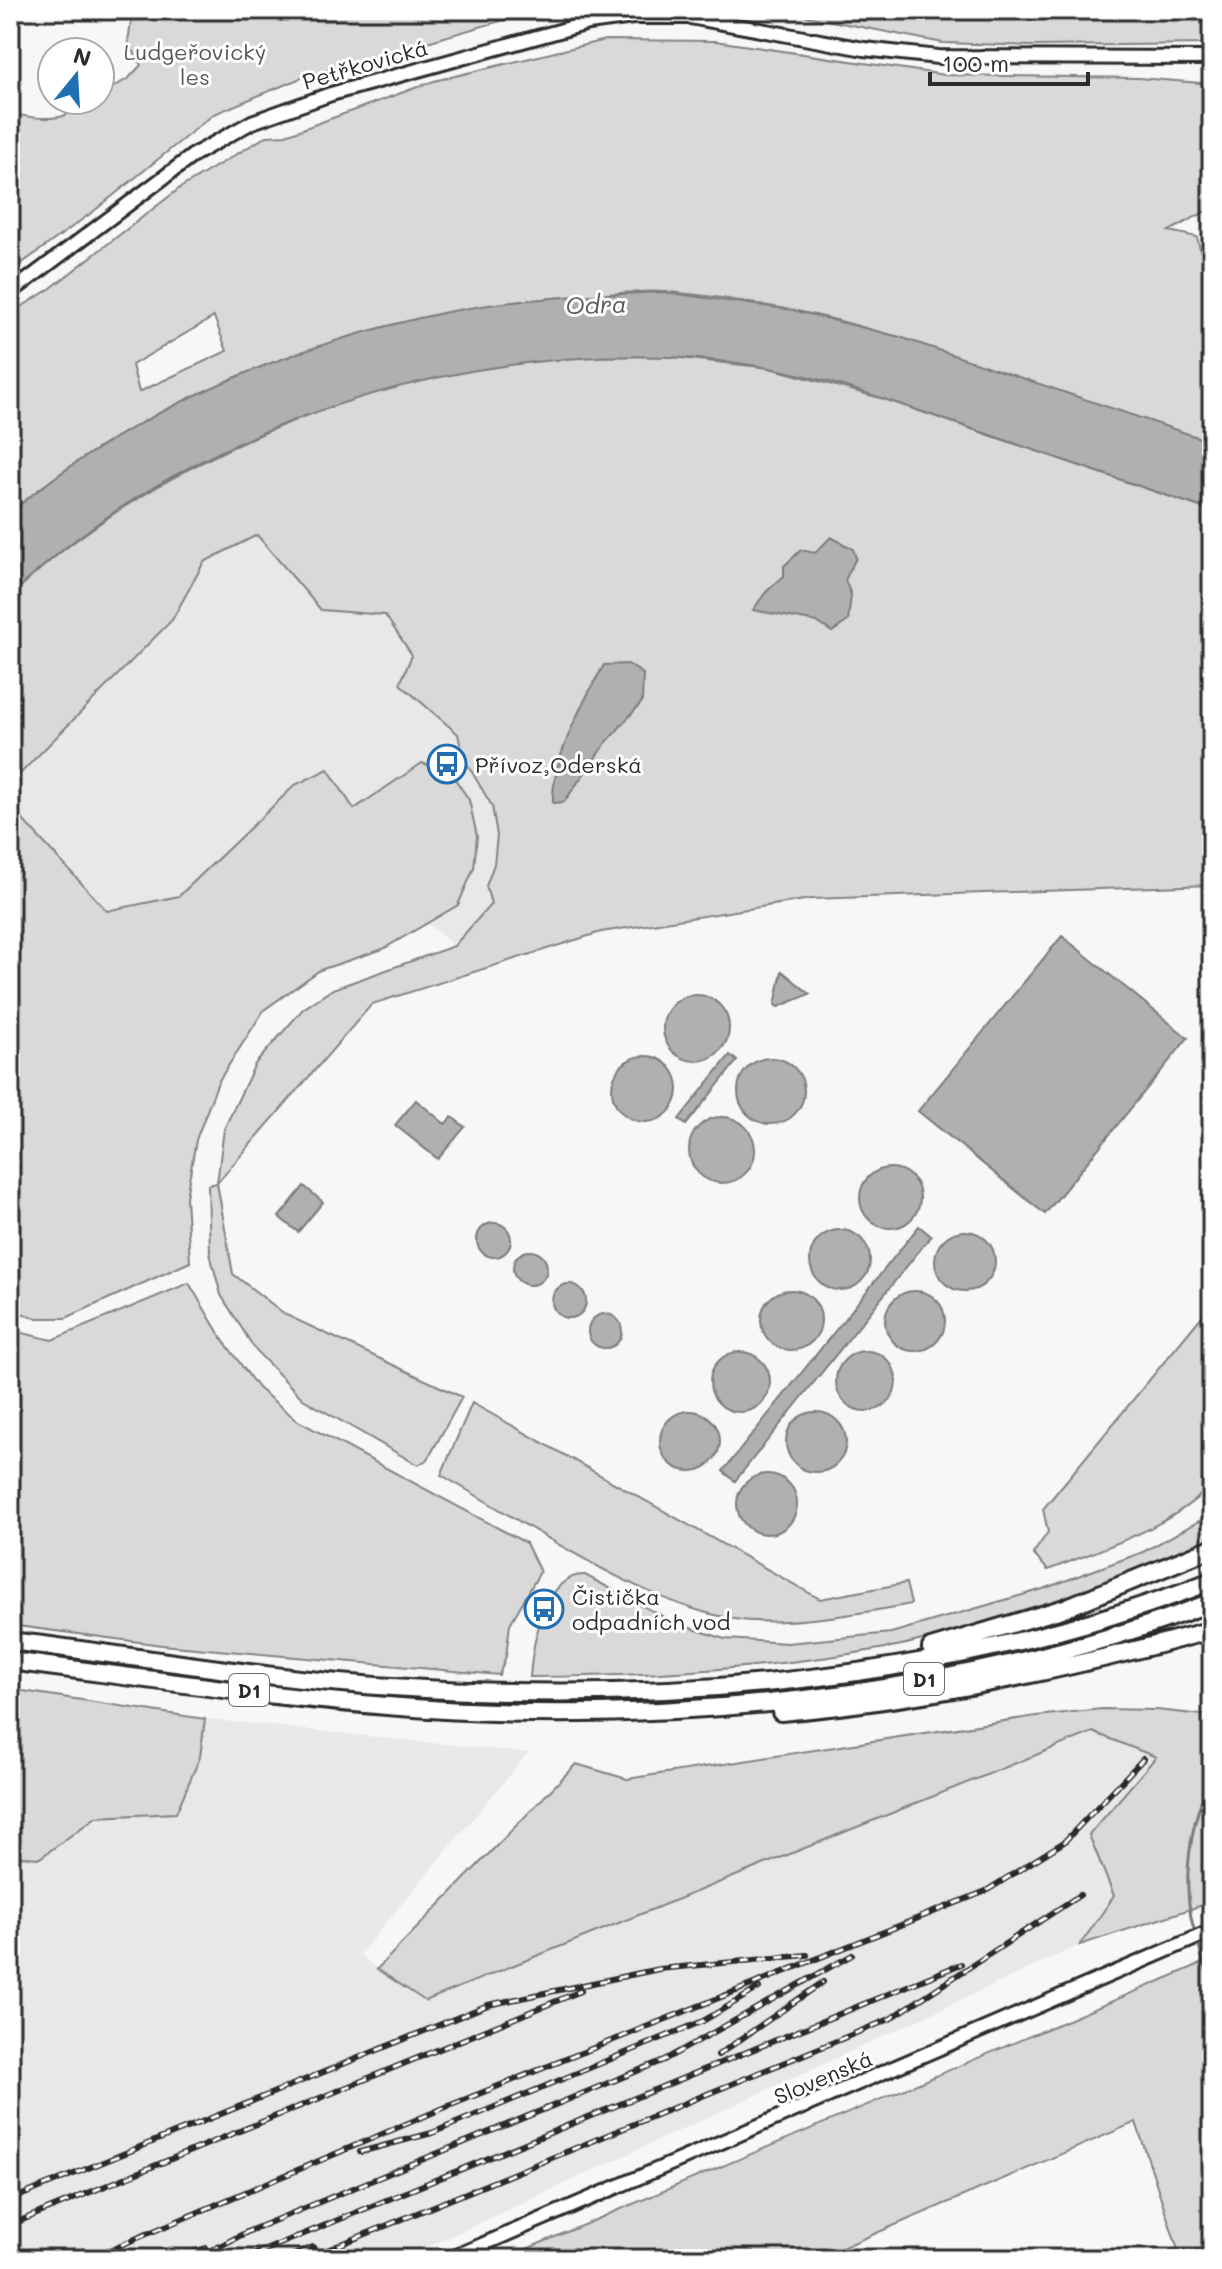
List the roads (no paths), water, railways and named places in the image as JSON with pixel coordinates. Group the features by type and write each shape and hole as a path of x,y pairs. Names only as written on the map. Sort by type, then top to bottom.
{"highway":[{"name":"D1","path":"691,1688 919,1652 1065,1608 1212,1548"},
{"name":"D1","path":"10,1641 375,1686 560,1693 691,1688 858,1672 1002,1644 1153,1602 1212,1581"},
{"name":"D1","path":"10,1661 386,1706 565,1714 628,1712 870,1690 1022,1659 1180,1615 1212,1602"},
{"name":"D1","path":"628,1712 663,1720 843,1706 1011,1679 1212,1630"}],"street":[{"name":"Petřkovická","path":"10,293 48,268 195,154 252,122 316,98 588,23 680,16 864,49 938,57 1212,58"},
{"name":"Slovenská","path":"449,2259 1212,1931"}],"water":[{"name":"Odra","path":"664,292 793,310 900,337 1212,442 1212,511 890,401 793,373 671,357 569,359 466,372 363,397 264,432 170,478 85,533 10,597 10,513 57,476 107,443 216,386 331,342 447,312 528,300"},
{"path":"831,537 853,549 856,558 845,580 851,595 848,621 832,632 817,622 753,610 766,592 784,576 784,566 801,550 815,553"},
{"path":"628,664 643,674 642,702 605,744 564,802 553,803 563,750 587,696 604,665"},
{"path":"1062,936 1188,1038 1045,1214 918,1111"},
{"path":"782,971 810,994 778,1007 775,1005"},
{"path":"689,995 703,995 715,1000 724,1009 729,1028 727,1041 720,1052 703,1061 689,1061 677,1056 668,1047 663,1035 663,1021 668,1009 677,1000"},
{"path":"730,1055 737,1061 686,1125 679,1119"},
{"path":"638,1056 652,1056 664,1061 673,1070 678,1089 676,1102 669,1113 652,1122 638,1122 626,1117 617,1108 612,1096 612,1082 617,1070 626,1061"},
{"path":"764,1058 778,1058 790,1063 799,1072 804,1091 802,1104 795,1115 778,1124 764,1124 752,1119 743,1110 738,1098 738,1084 743,1072 752,1063"},
{"path":"416,1100 445,1124 452,1117 465,1127 438,1159 395,1125"},
{"path":"715,1117 729,1117 741,1122 750,1131 755,1150 753,1163 746,1174 729,1183 715,1183 703,1178 694,1169 689,1157 689,1143 694,1131 703,1122"},
{"path":"890,1168 902,1170 911,1177 918,1186 918,1210 911,1219 902,1226 890,1228 878,1226 869,1219 862,1210 860,1198 862,1186 869,1177 878,1170"},
{"path":"304,1186 323,1202 298,1232 279,1217"},
{"path":"494,1223 506,1228 511,1240 506,1252 494,1257 482,1252 477,1240 482,1228"},
{"path":"919,1226 931,1236 735,1481 723,1471"},
{"path":"840,1230 852,1232 861,1239 868,1248 868,1272 861,1281 852,1288 840,1290 828,1288 819,1281 812,1272 810,1260 812,1248 819,1239 828,1232"},
{"path":"965,1231 977,1233 986,1240 993,1249 993,1273 986,1282 977,1289 965,1291 953,1289 944,1282 937,1273 935,1261 937,1249 944,1240 953,1233"},
{"path":"530,1251 542,1256 547,1268 542,1280 530,1285 518,1280 513,1268 518,1256"},
{"path":"569,1284 581,1289 586,1301 581,1313 569,1318 557,1313 552,1301 557,1289"},
{"path":"791,1290 803,1292 812,1299 819,1308 819,1332 812,1341 803,1348 791,1350 779,1348 770,1341 763,1332 761,1320 763,1308 770,1299 779,1292"},
{"path":"915,1291 927,1293 936,1300 943,1309 943,1333 936,1342 927,1349 915,1351 903,1349 894,1342 887,1333 885,1321 887,1309 894,1300 903,1293"},
{"path":"605,1314 617,1319 622,1331 617,1343 605,1348 593,1343 588,1331 593,1319"},
{"path":"866,1351 878,1353 887,1360 894,1369 894,1393 887,1402 878,1409 866,1411 854,1409 845,1402 838,1393 836,1381 838,1369 845,1360 854,1353"},
{"path":"740,1352 752,1354 761,1361 768,1370 768,1394 761,1403 752,1410 740,1412 728,1410 719,1403 712,1394 710,1382 712,1370 719,1361 728,1354"},
{"path":"690,1411 702,1413 711,1420 718,1429 718,1453 711,1462 702,1469 690,1471 678,1469 669,1462 662,1453 660,1441 662,1429 669,1420 678,1413"},
{"path":"816,1412 828,1414 837,1421 844,1430 844,1454 837,1463 828,1470 816,1472 804,1470 795,1463 788,1454 786,1442 788,1430 795,1421 804,1414"},
{"path":"767,1474 779,1476 788,1483 795,1492 795,1516 788,1525 779,1532 767,1534 755,1532 746,1525 739,1516 737,1504 739,1492 746,1483 755,1476"}],"waterway":[{"path":"1195,1933 1188,1894 1190,1853 1198,1812 1212,1776"},
{"path":"1197,1940 1212,1990"}],"railway":[{"path":"88,2259 446,2107 986,1891 1064,1842 1143,1759"},
{"path":"305,2259 890,2019 1080,1895"},
{"path":"10,2200 488,2005 659,1969 807,1955"},
{"path":"195,2259 249,2231 664,2060 852,1955"},
{"path":"243,2259 961,1964"},
{"path":"718,2055 823,1982"},
{"path":"360,2152 432,2133 703,2021 759,1988"},
{"path":"10,2225 581,1991"},
{"path":"284,2259 313,2247"},
{"path":"171,2259 206,2248"}],"place":[{"name":"Přívoz,Oderská","path":"447,764"},
{"name":"Čistička odpadních vod","path":"544,1609"}],"park label":[{"name":"Ludgeřovický les","path":"195,64"}]}
